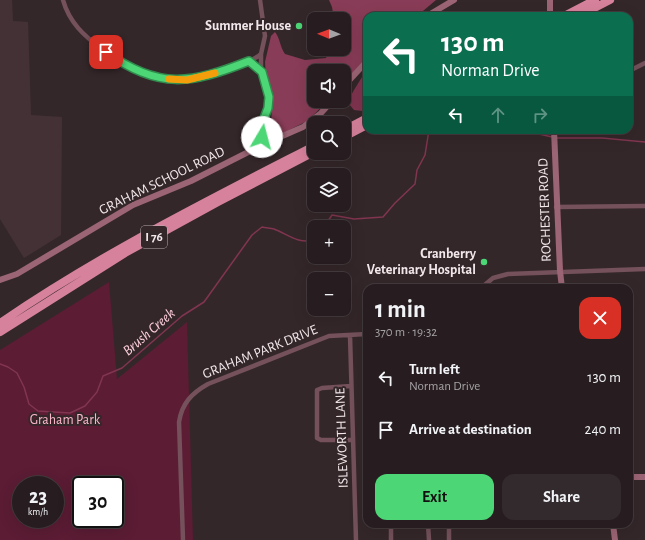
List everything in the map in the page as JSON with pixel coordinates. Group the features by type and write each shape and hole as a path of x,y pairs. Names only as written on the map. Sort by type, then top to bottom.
{"highway":[{"path":"572,12 595,0"},
{"path":"587,12 610,0"},
{"path":"351,126 363,120"},
{"path":"351,133 363,127"},
{"name":"I 76","path":"0,323 101,259 146,233 307,150"},
{"name":"I 76","path":"0,332 125,253 307,156"}],"street":[{"path":"63,0 72,20 84,35 117,60 150,76 162,79 187,80 203,77 249,61 261,54"},
{"path":"260,0 265,36 261,54 262,72 269,97 268,108 261,126 264,144"},
{"path":"434,12 454,0"},
{"path":"550,0 550,12"},
{"path":"249,61 262,72"},
{"path":"633,69 645,63"},
{"path":"351,78 363,65"},
{"name":"GRAHAM SCHOOL ROAD","path":"0,280 17,274 133,205 191,181 264,144 303,127 321,114 326,108"},
{"name":"ROCHESTER ROAD","path":"554,134 556,207 562,284"},
{"path":"556,207 645,206"},
{"path":"486,284 504,275 560,271 645,269"},
{"name":"GRAHAM PARK DRIVE","path":"183,540 179,422 181,413 187,401 196,390 329,336 363,334"},
{"name":"ISLEWORTH LANE","path":"350,335 356,540"},
{"path":"352,386 322,388 317,390 317,438 321,440 353,440"},
{"path":"633,477 645,477"},
{"path":"391,528 391,540"},
{"path":"428,528 428,540"},
{"path":"449,528 449,540"},
{"path":"614,528 615,540"}],"shaded area":[{"path":"0,0 12,0 13,21 28,22 31,115 62,117 61,235 24,258 0,219"},
{"path":"329,0 436,0 422,12 363,12 363,61 351,74 351,64 307,64 307,108 321,108 312,116 307,116 307,121 283,133 271,132 272,97 266,77 265,62 271,36 275,32 285,54 305,60 326,58 327,56 351,56 351,12 333,12"},
{"path":"363,76 363,110 354,110 351,106 351,95"}],"green space":[{"name":"Graham Park","path":"109,282 117,379 187,322 193,540 0,540 0,350"}],"waterway":[{"name":"Brush Creek","path":"329,220 332,215 354,219 383,217 415,184 417,170 425,155 428,134"},
{"name":"Brush Creek","path":"539,134 552,137"},
{"name":"Brush Creek","path":"557,138 602,138 645,142"},
{"name":"Brush Creek","path":"0,364 17,373 24,387 29,404 38,411 70,413 85,406 97,392 103,376 122,368 182,316 204,302 252,235 262,227 274,229 298,240 307,241"}],"slow traffic":[{"path":"169,79 187,80 215,73"}],"place":[{"name":"Summer House","path":"299,26"},
{"name":"Cranberry Veterinary Hospital","path":"484,262"}],"route":[{"path":"106,52 131,68 150,76 172,80 187,80 203,77 249,61 262,72 269,97 268,108 261,126 262,137"}]}
